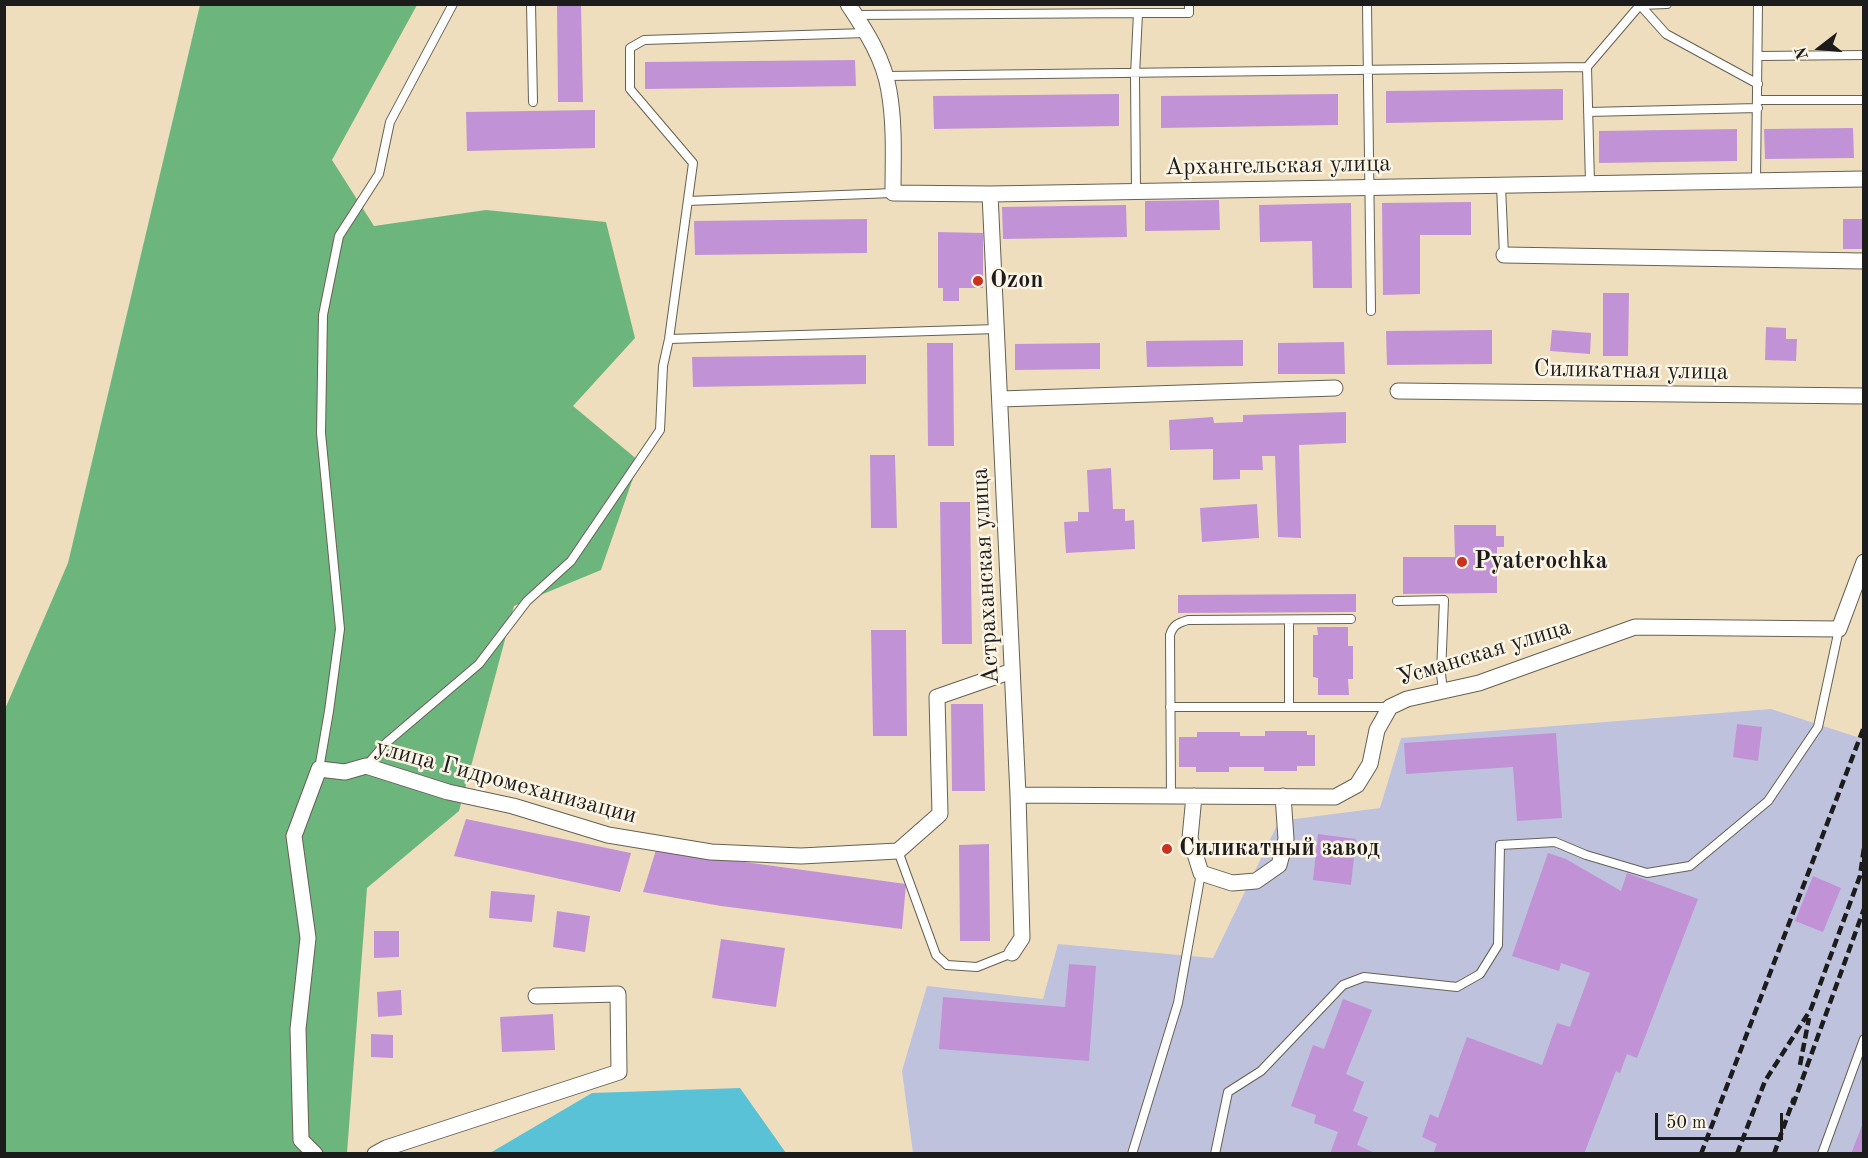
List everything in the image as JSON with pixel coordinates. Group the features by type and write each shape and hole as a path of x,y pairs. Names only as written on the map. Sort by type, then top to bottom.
{"street":[{"path":"852,10 867,33 889,91 893,193"},
{"name":"Архангельская улица","path":"893,193 990,194 1863,179"},
{"name":"Астраханская улица","path":"990,194 1018,795 1022,938 1012,953"},
{"path":"1504,255 1863,261"},
{"path":"1000,399 1335,388"},
{"name":"Силикатная улица","path":"1398,391 1863,396"},
{"path":"1839,628 1863,562"},
{"name":"Усманская улица","path":"1018,795 1335,797 1357,784 1370,764 1377,730 1390,706 1407,699 1479,683 1635,627 1839,628"},
{"path":"898,851 940,814 937,697 1012,670"},
{"name":"улица Гидромеханизации","path":"319,769 345,772 366,766 448,792 513,806 608,835 711,852 801,856 898,851"},
{"path":"315,1154 301,1140 298,1029 308,938 294,836 319,769"},
{"path":"1194,796 1190,838 1201,873 1232,883 1256,880 1279,865 1286,839 1282,796"},
{"path":"375,1154 386,1148 619,1072 618,994 536,996"}],"lane":[{"path":"319,769 340,629 321,433 323,315 339,236 379,174 390,122 453,4"},
{"path":"531,4 533,102"},
{"path":"852,10 1189,13 1189,4"},
{"path":"1367,4 1371,311"},
{"path":"1590,183 1587,67 1640,5 1667,4"},
{"path":"1756,180 1758,4"},
{"path":"1640,5 1666,34 1758,84"},
{"path":"1136,191 1137,13"},
{"path":"366,766 386,743 479,664 527,601 572,561 660,430 663,366 669,339 693,163 630,88 630,48 644,40 867,33"},
{"path":"1759,56 1863,55"},
{"path":"885,76 1587,67"},
{"path":"1588,112 1863,100"},
{"path":"1501,186 1504,255"},
{"path":"688,201 893,193"},
{"path":"669,339 997,329"},
{"path":"1397,601 1444,600 1443,691"},
{"path":"1171,796 1170,635 1173,627 1179,622 1188,620 1351,619"},
{"path":"1288,620 1289,707"},
{"path":"1215,1154 1228,1092 1261,1071 1343,985 1364,977 1457,987 1480,975 1498,945 1500,845 1555,842 1586,855 1647,873 1690,866 1768,801 1818,727 1839,628"},
{"path":"1170,708 1390,706"},
{"path":"898,851 936,955 947,965 977,967 1012,953"},
{"path":"1132,1154 1178,1003 1201,873"},
{"path":"1822,1154 1863,1039"}],"shaded area":[{"path":"1771,709 1863,739 1863,1153 913,1153 902,1071 927,986 1043,999 1058,944 1213,958 1279,821 1380,808 1401,738"}],"green space":[{"path":"200,5 417,5 332,160 374,226 486,210 606,222 635,338 573,406 639,461 601,570 514,606 459,811 367,888 347,1153 5,1154 5,709 68,563"}],"water":[{"path":"740,1088 786,1153 490,1153 592,1093"}],"building":[{"path":"557,4 581,4 583,102 558,102"},
{"path":"855,60 856,86 645,89 645,62"},
{"path":"1563,89 1563,120 1386,123 1386,91"},
{"path":"1119,94 1119,126 934,129 933,96"},
{"path":"1338,94 1338,125 1161,128 1161,96"},
{"path":"595,110 595,148 467,151 466,112"},
{"path":"1853,128 1854,158 1765,159 1764,129"},
{"path":"1737,129 1737,161 1599,163 1599,131"},
{"path":"1219,200 1220,230 1145,231 1145,201"},
{"path":"1471,202 1471,235 1420,235 1420,294 1383,295 1382,203"},
{"path":"1351,203 1352,288 1313,288 1312,241 1260,242 1259,205"},
{"path":"1126,205 1127,237 1003,239 1002,207"},
{"path":"867,219 867,253 695,255 694,221"},
{"path":"1843,219 1864,219 1864,249 1843,249"},
{"path":"938,232 983,233 983,288 959,288 959,301 943,301 943,288 938,288"},
{"path":"1603,293 1629,293 1628,356 1603,356"},
{"path":"1766,327 1786,328 1786,339 1797,339 1796,361 1765,360"},
{"path":"1492,330 1492,364 1387,365 1386,331"},
{"path":"1552,330 1591,333 1590,354 1550,351"},
{"path":"1243,340 1243,366 1147,367 1146,341"},
{"path":"1344,342 1345,374 1278,374 1278,343"},
{"path":"927,343 953,343 954,446 928,446"},
{"path":"1100,343 1100,369 1015,370 1015,344"},
{"path":"866,355 866,384 693,387 692,357"},
{"path":"1346,412 1346,443 1299,445 1301,538 1278,537 1275,456 1262,456 1263,470 1240,470 1240,479 1213,480 1213,449 1170,450 1169,420 1213,417 1214,423 1243,422 1243,415"},
{"path":"870,455 895,455 897,528 871,528"},
{"path":"1111,468 1113,509 1125,509 1125,521 1134,520 1135,549 1066,553 1064,522 1078,521 1078,512 1089,512 1087,470"},
{"path":"940,502 970,502 972,644 942,644"},
{"path":"1257,504 1259,538 1202,542 1200,508"},
{"path":"1454,525 1496,525 1496,536 1504,536 1504,547 1497,547 1497,593 1403,594 1403,557 1455,557"},
{"path":"1356,594 1356,612 1178,613 1178,595"},
{"path":"1317,627 1348,627 1348,646 1353,646 1353,679 1348,679 1349,695 1318,695 1318,678 1313,677 1313,635 1318,635"},
{"path":"871,630 906,630 907,736 873,736"},
{"path":"951,704 983,704 985,791 952,791"},
{"path":"1737,724 1762,727 1758,761 1733,757"},
{"path":"1265,731 1307,731 1307,735 1315,735 1315,766 1297,766 1297,771 1264,771 1264,767 1229,767 1229,772 1196,772 1196,767 1179,767 1179,737 1197,737 1197,732 1240,732 1240,736 1265,736"},
{"path":"1556,733 1562,818 1517,821 1513,767 1406,774 1404,743"},
{"path":"466,819 631,853 620,892 454,856"},
{"path":"1318,834 1356,839 1351,885 1313,880"},
{"path":"989,844 990,941 960,941 959,845"},
{"path":"656,850 906,884 902,929 721,906 643,892"},
{"path":"1548,853 1566,859 1621,891 1627,873 1698,899 1637,1058 1627,1054 1620,1073 1616,1071 1584,1154 1433,1154 1437,1144 1422,1137 1430,1114 1438,1118 1467,1037 1542,1065 1557,1023 1570,1027 1590,973 1561,963 1559,971 1512,956"},
{"path":"1813,876 1841,888 1823,932 1795,921"},
{"path":"491,891 535,895 532,922 489,918"},
{"path":"557,911 590,916 585,952 553,947"},
{"path":"374,931 399,931 399,957 374,958"},
{"path":"721,939 785,948 776,1007 712,998"},
{"path":"1069,964 1096,966 1089,1061 939,1049 943,997 1065,1007"},
{"path":"401,990 402,1015 378,1017 377,992"},
{"path":"1343,999 1372,1010 1346,1074 1364,1082 1353,1111 1368,1117 1357,1145 1377,1154 1330,1154 1338,1132 1314,1123 1316,1115 1291,1106 1313,1045 1324,1049"},
{"path":"553,1014 555,1050 502,1052 500,1017"},
{"path":"371,1034 393,1035 393,1058 371,1057"},
{"path":"1863,1123 1864,1154 1851,1154"}],"railway":[{"path":"1701,1154 1864,727"},
{"path":"1737,1154 1765,1081 1811,1009 1860,876 1864,848"},
{"path":"1793,1105 1864,909"},
{"path":"1800,1065 1809,1018"},
{"path":"1774,1154 1794,1098"}],"place":[{"name":"Ozon","path":"978,281"},
{"name":"Pyaterochka","path":"1462,562"},
{"name":"Силикатный завод","path":"1167,849"}]}
